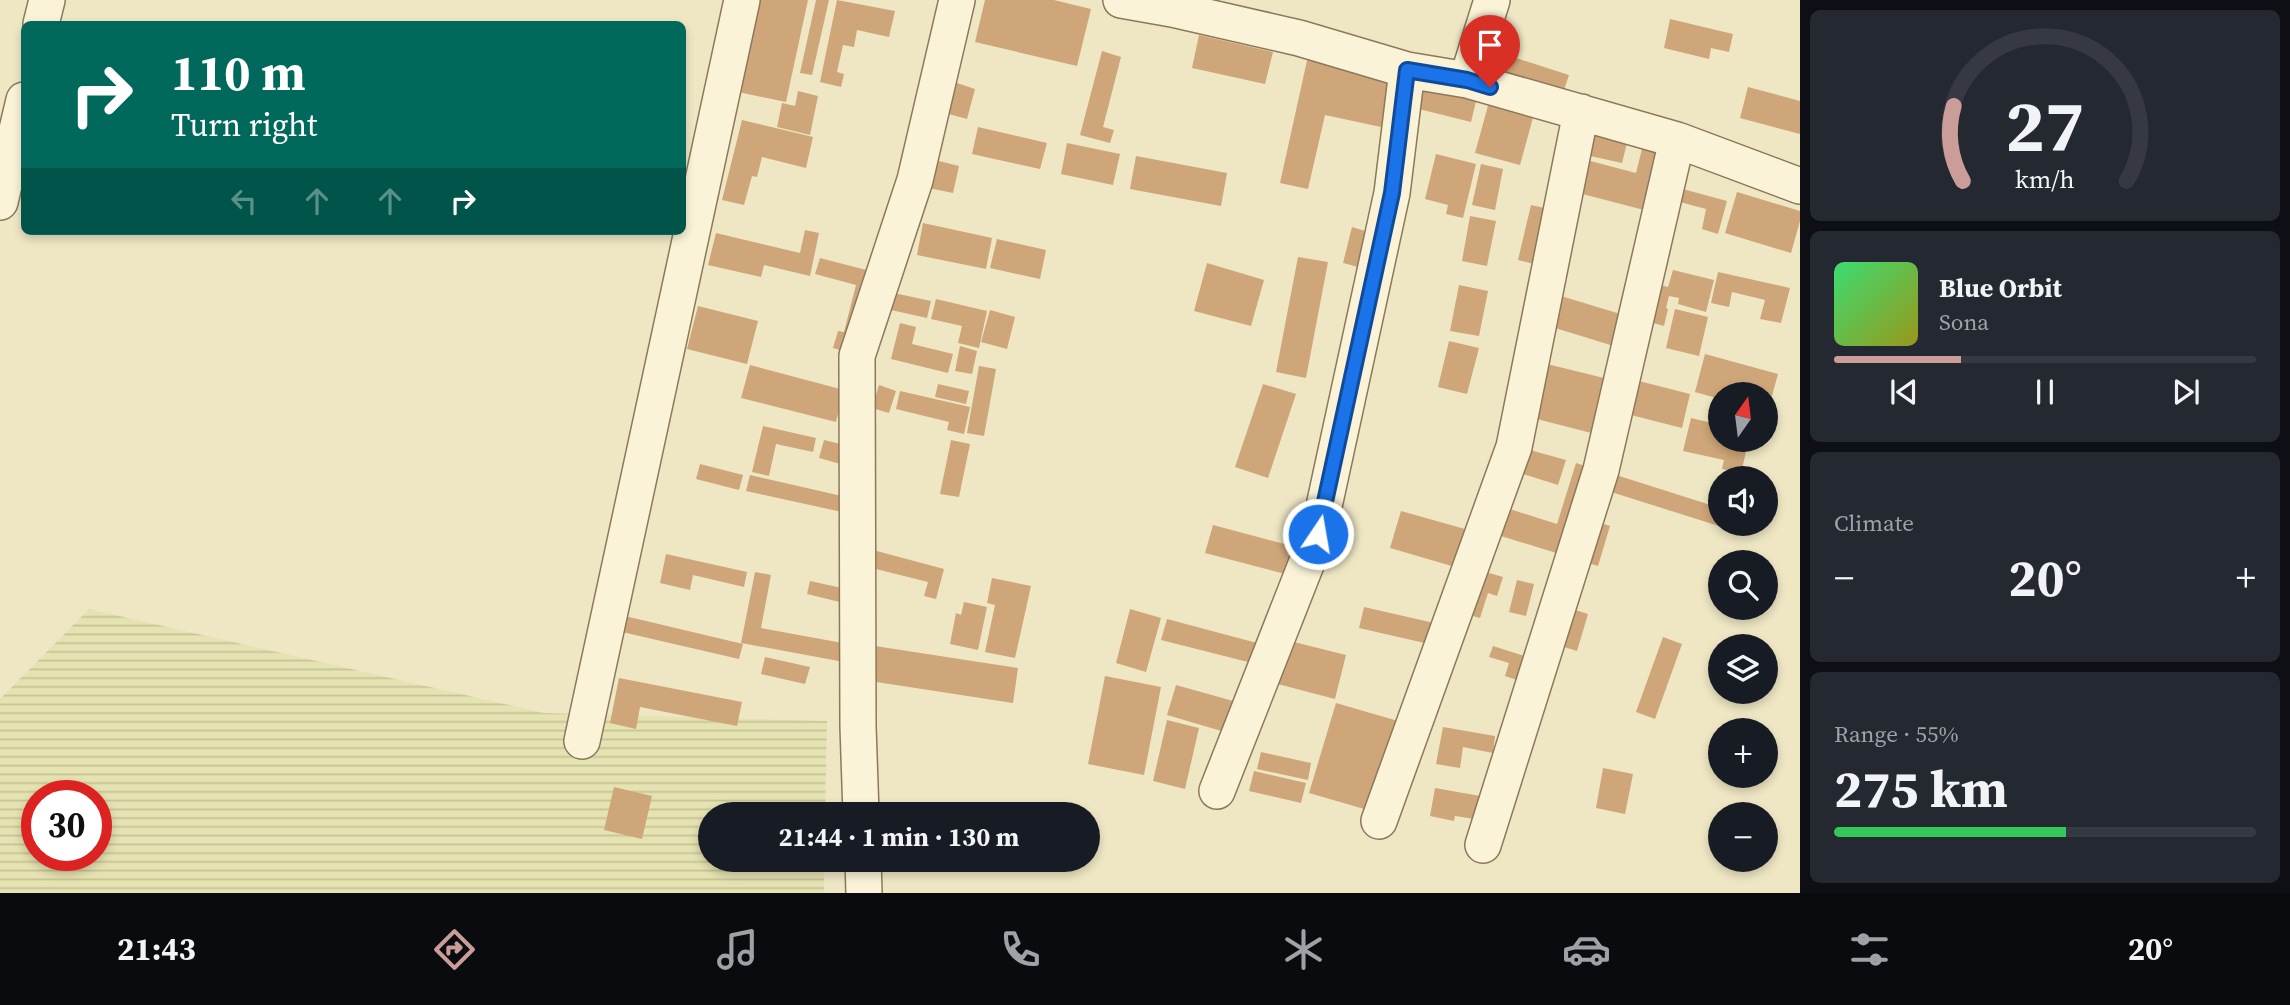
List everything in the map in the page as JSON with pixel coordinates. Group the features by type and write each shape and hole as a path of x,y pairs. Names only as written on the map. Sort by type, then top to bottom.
{"street":[{"path":"42,21 47,0"},
{"path":"582,741 742,0"},
{"path":"861,802 857,356 915,180 957,0"},
{"path":"1121,0 1173,4 1299,37 1407,70 1467,80 1677,140 1800,186"},
{"path":"1467,80 1492,0"},
{"path":"1217,791 1318,534 1392,193 1407,70"},
{"path":"1379,821 1514,447 1581,112"},
{"path":"0,202 21,113"},
{"path":"1483,845 1601,470 1677,140"},
{"path":"863,872 864,893"}],"shaded area":[{"path":"89,609 544,713 827,721 825,802 698,802 698,872 824,872 824,893 0,893 0,699"}],"building":[{"path":"758,0 808,0 786,102 738,92"},
{"path":"816,0 829,0 812,75 800,73"},
{"path":"837,0 895,11 889,37 857,30 854,47 843,45 837,72 844,74 841,87 820,82"},
{"path":"985,0 1054,0 1091,9 1077,66 975,42"},
{"path":"1670,19 1733,34 1729,52 1711,48 1709,59 1664,48"},
{"path":"1498,30 1516,36 1510,56 1569,75 1563,93 1486,68"},
{"path":"1199,35 1273,52 1265,84 1192,68"},
{"path":"1102,51 1121,57 1103,127 1114,130 1110,143 1080,135"},
{"path":"1308,56 1393,74 1381,127 1325,115 1308,189 1280,183"},
{"path":"1418,78 1478,93 1471,122 1411,107"},
{"path":"954,82 975,89 967,119 945,113"},
{"path":"1748,87 1800,101 1800,134 1740,118"},
{"path":"798,91 818,96 810,135 777,127 782,103 795,106"},
{"path":"1489,102 1534,114 1520,165 1475,153"},
{"path":"742,120 813,137 806,168 762,157 757,177 752,176 744,205 722,200"},
{"path":"978,127 1047,143 1040,169 972,154"},
{"path":"1583,128 1628,139 1622,163 1577,153"},
{"path":"1067,143 1120,154 1113,185 1061,174"},
{"path":"1643,145 1660,150 1644,210 1571,191 1579,158 1636,173"},
{"path":"1436,154 1476,164 1463,218 1446,214 1448,205 1425,199"},
{"path":"1136,156 1227,173 1221,206 1130,189"},
{"path":"931,159 959,166 953,193 924,187"},
{"path":"1481,164 1503,169 1495,210 1472,205"},
{"path":"1668,185 1727,201 1718,234 1702,229 1706,209 1665,198"},
{"path":"1737,192 1800,211 1791,253 1725,233"},
{"path":"1531,205 1553,210 1539,265 1518,260"},
{"path":"1470,216 1496,221 1487,266 1462,261"},
{"path":"923,223 992,238 986,269 917,255"},
{"path":"1352,227 1375,234 1366,269 1343,263"},
{"path":"805,230 819,233 810,276 764,265 761,277 708,265 716,233 800,253"},
{"path":"997,239 1046,250 1040,279 990,268"},
{"path":"1298,257 1328,262 1306,378 1276,372"},
{"path":"820,258 874,272 853,354 833,348 838,331 844,332 856,285 815,274"},
{"path":"1207,263 1264,280 1251,326 1194,311"},
{"path":"1673,270 1714,280 1706,312 1678,304 1679,298 1669,296 1664,326 1646,321 1655,283 1668,287"},
{"path":"1718,272 1790,288 1781,323 1760,319 1765,300 1732,292 1729,307 1711,303"},
{"path":"1459,285 1488,291 1479,336 1450,331"},
{"path":"894,293 931,301 927,318 891,310"},
{"path":"1551,293 1627,316 1617,347 1542,324"},
{"path":"936,299 987,311 979,348 958,343 962,326 931,319"},
{"path":"698,306 758,321 747,364 687,349"},
{"path":"1675,309 1708,317 1699,356 1666,348"},
{"path":"990,310 1015,317 1007,349 981,342"},
{"path":"900,323 916,327 912,344 953,354 948,373 891,359"},
{"path":"1449,341 1479,348 1467,394 1438,387"},
{"path":"960,346 977,351 972,374 955,371"},
{"path":"1705,354 1778,374 1776,382 1708,382 1708,396 1695,392"},
{"path":"1543,363 1612,380 1599,435 1529,417"},
{"path":"750,365 844,390 836,422 741,398"},
{"path":"979,366 996,369 984,436 967,433"},
{"path":"1635,380 1690,394 1682,428 1627,414"},
{"path":"938,384 969,391 966,404 935,397"},
{"path":"1263,384 1296,394 1268,478 1235,467"},
{"path":"879,385 896,391 889,413 872,408"},
{"path":"900,391 970,407 964,434 947,430 949,422 896,409"},
{"path":"1691,418 1708,422 1708,452 1746,452 1743,466 1723,466 1724,460 1683,451"},
{"path":"763,426 816,438 813,452 776,444 769,476 752,472"},
{"path":"824,440 849,446 844,465 819,458"},
{"path":"951,440 970,444 959,497 940,494"},
{"path":"1530,450 1566,460 1558,485 1523,474"},
{"path":"1576,463 1594,469 1566,556 1488,532 1497,505 1557,524"},
{"path":"700,464 743,475 739,490 696,479"},
{"path":"1613,474 1708,504 1708,523 1608,491"},
{"path":"750,475 846,497 842,512 746,491"},
{"path":"1401,511 1472,531 1462,569 1390,548"},
{"path":"1594,521 1610,526 1598,566 1582,561"},
{"path":"1213,525 1292,546 1285,574 1205,553"},
{"path":"873,550 944,569 936,599 924,596 928,582 868,567"},
{"path":"666,554 747,572 744,587 693,575 690,590 660,583"},
{"path":"1475,569 1503,577 1497,596 1488,593 1480,618 1462,613"},
{"path":"755,572 771,575 761,628 848,644 844,662 741,643"},
{"path":"992,578 1031,586 1015,658 985,652 995,605 987,603"},
{"path":"1517,580 1534,584 1526,616 1509,612"},
{"path":"810,581 851,590 848,604 807,594"},
{"path":"964,602 987,607 978,650 950,644 956,613 961,615"},
{"path":"1364,607 1434,623 1429,644 1359,628"},
{"path":"1566,607 1588,614 1577,651 1554,644"},
{"path":"1130,609 1161,618 1146,672 1116,663"},
{"path":"625,616 743,644 739,659 622,632"},
{"path":"1167,619 1257,643 1252,663 1161,640"},
{"path":"1663,637 1682,644 1655,719 1636,712"},
{"path":"1278,638 1346,655 1335,699 1266,681"},
{"path":"875,646 1018,668 1013,703 870,681"},
{"path":"1493,646 1531,658 1523,682 1505,676 1509,663 1489,657"},
{"path":"765,657 810,667 805,684 761,674"},
{"path":"1105,676 1161,687 1144,775 1088,764"},
{"path":"619,678 742,702 737,726 640,707 636,729 610,723"},
{"path":"1176,685 1244,704 1235,735 1167,715"},
{"path":"1336,703 1398,721 1371,811 1309,793"},
{"path":"1167,720 1199,728 1185,789 1153,781"},
{"path":"1443,727 1495,736 1493,753 1463,747 1460,768 1436,764"},
{"path":"1261,752 1311,763 1308,780 1257,769"},
{"path":"1603,768 1633,774 1625,814 1596,808"},
{"path":"1254,771 1306,783 1301,803 1249,791"},
{"path":"614,787 652,796 642,839 604,830"},
{"path":"1435,788 1480,796 1475,819 1455,816 1454,821 1430,816"}],"route":[{"path":"1318,534 1392,193 1407,70 1467,80 1490,87"}]}
